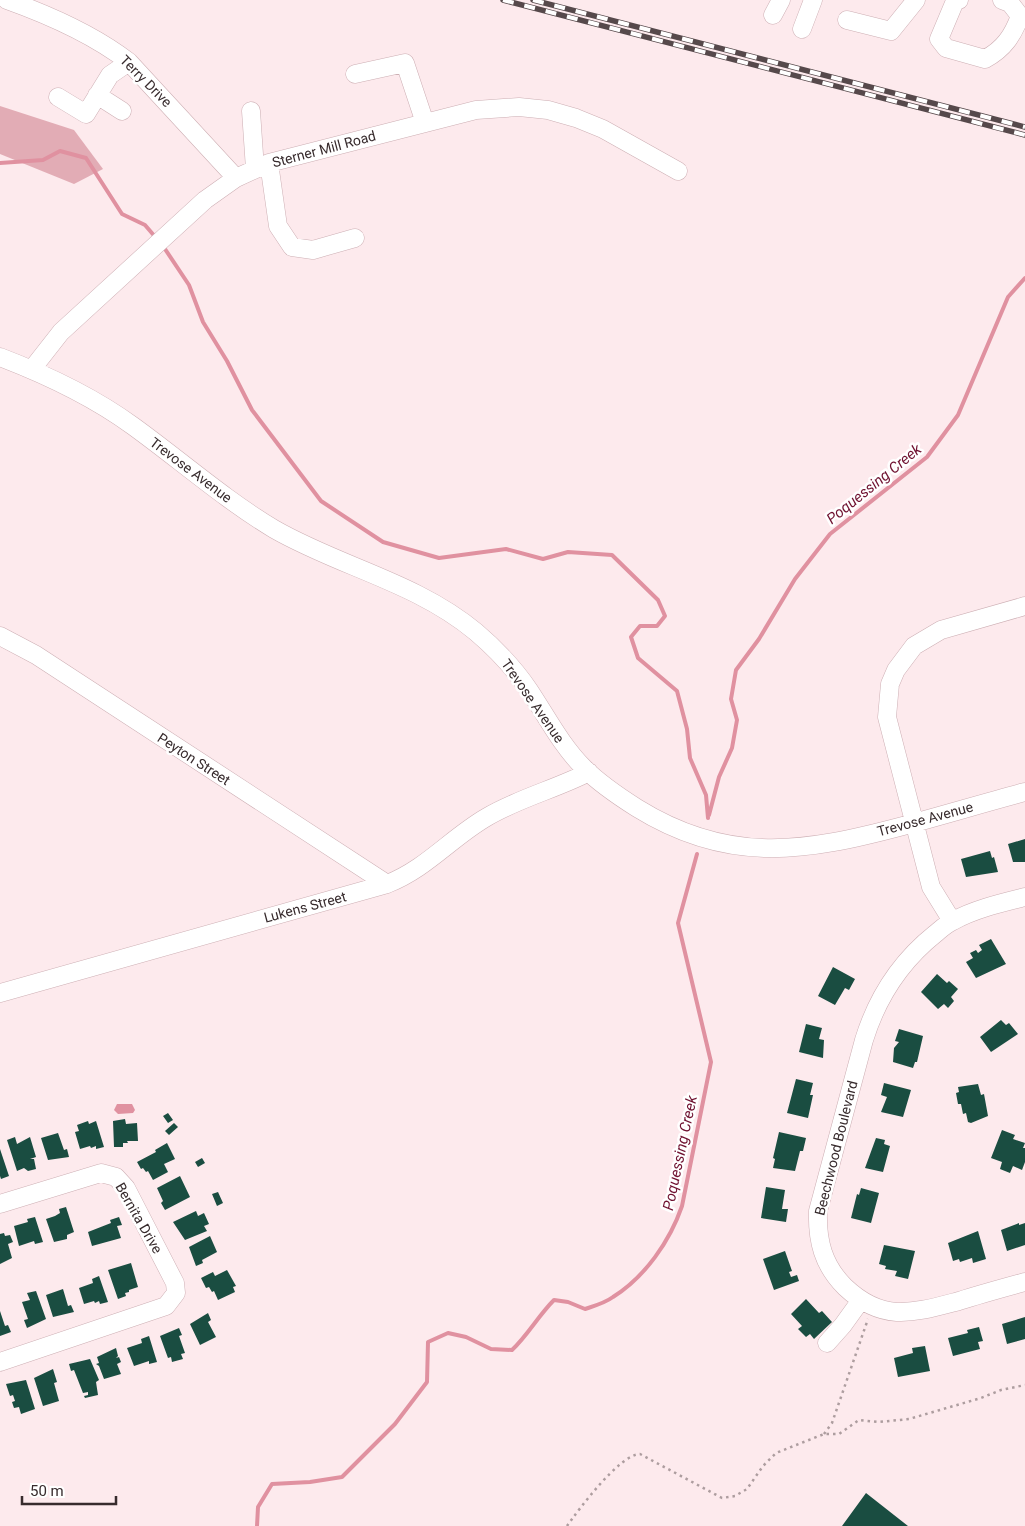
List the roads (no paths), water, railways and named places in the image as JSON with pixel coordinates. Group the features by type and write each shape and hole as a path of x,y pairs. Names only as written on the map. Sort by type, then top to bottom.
{"street":[{"name":"Terry Drive","path":"7,0 31,8 109,47 129,62 236,178"},
{"path":"802,29 813,0"},
{"path":"847,20 892,31 916,0"},
{"path":"959,0 955,1 939,39 946,48 985,59 998,52 1014,32 1020,16 1010,3 1002,0"},
{"path":"58,97 86,114 110,75 129,62"},
{"path":"355,74 405,63 425,123"},
{"path":"97,95 122,111"},
{"name":"Sterner Mill Road","path":"32,369 60,332 205,200 236,178 262,166 476,110 505,107 548,110 576,118 603,129 678,171"},
{"path":"251,111 262,166 278,226 292,247 313,250 355,238"},
{"name":"Trevose Avenue","path":"0,357 32,369 100,404 132,425 234,503 276,530 305,545 408,588 456,616 488,643 516,673 564,746 589,772 611,792 653,818 687,833 714,841 758,849 800,848 857,838 1025,792"},
{"path":"952,921 931,887 886,717 890,684 896,670 914,646 930,635 941,630 1025,606"},
{"name":"Peyton Street","path":"0,636 36,655 387,884"},
{"name":"Lukens Street","path":"0,993 387,884 418,870 460,834 487,817 589,772"},
{"name":"Beechwood Boulevard","path":"1025,897 994,904 952,921 913,951 888,984 872,1014 818,1211 817,1233 824,1260 838,1279 860,1300 871,1306 893,1312 914,1313 1025,1282"},
{"name":"Bernita Drive","path":"0,1204 101,1173 116,1177 126,1188 175,1283 176,1293 166,1306 0,1362"},
{"path":"827,1342 844,1325 860,1300"}],"waterway":[{"path":"0,163 43,160 60,151 86,158 122,214 145,225 157,239"},
{"path":"163,246 189,285 203,322 227,361 252,410 321,501 383,542 439,558 506,549 543,559 568,552 612,555 658,600 665,616 657,626 640,626 631,637 638,658 677,691 687,729 690,758 706,795 708,818"},
{"name":"Poquessing Creek","path":"709,815 719,777 732,748 737,720 731,699 736,670 759,639 795,579 830,534 927,457 958,415 1008,297 1025,278"},
{"name":"Poquessing Creek","path":"257,1526 258,1507 272,1484 310,1482 342,1477 395,1424 427,1382 428,1342 448,1333 466,1337 491,1349 512,1350 554,1300 568,1302 585,1309 607,1301 636,1279 646,1269 663,1245 682,1206 711,1062 678,923 697,854"}],"railway":[{"path":"503,0 1025,135"},
{"path":"533,0 1025,127"}]}
